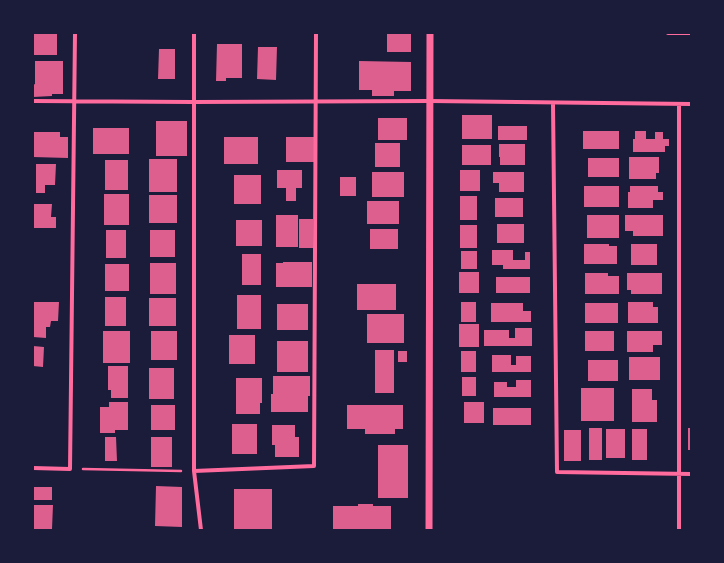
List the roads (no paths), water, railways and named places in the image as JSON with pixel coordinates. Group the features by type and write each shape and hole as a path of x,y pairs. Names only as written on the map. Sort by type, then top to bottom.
{"street":[{"path":"33,468 70,469 75,33"},
{"path":"194,33 194,471 201,530"},
{"path":"194,471 314,466 316,33"},
{"path":"429,530 430,33"},
{"path":"668,33 691,33"},
{"path":"33,101 691,104"},
{"path":"553,104 557,472 691,474"},
{"path":"679,104 679,530"}]}
